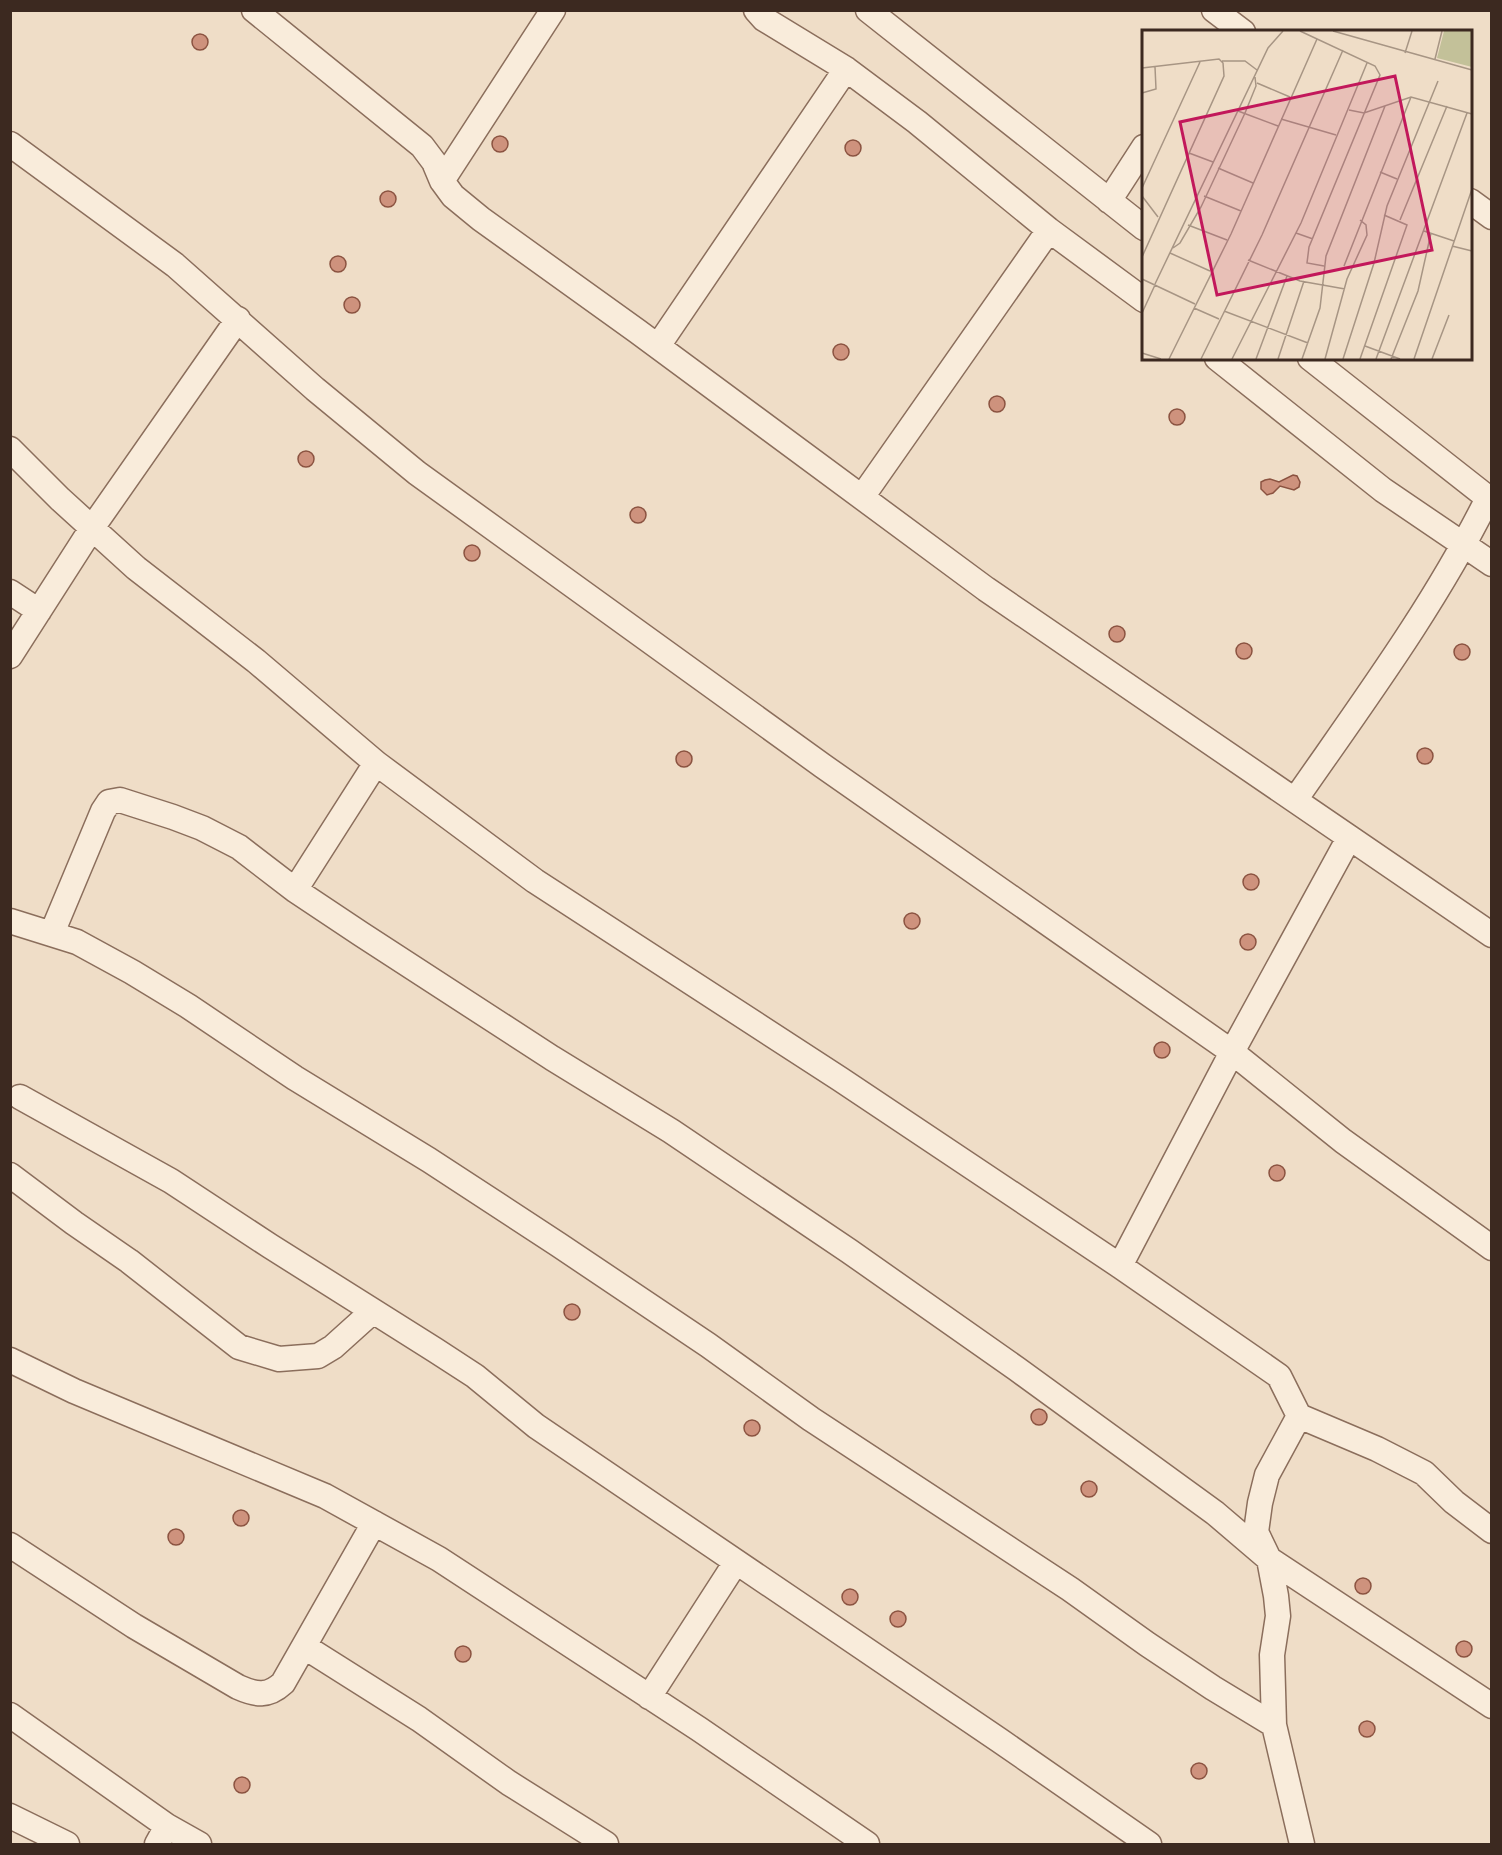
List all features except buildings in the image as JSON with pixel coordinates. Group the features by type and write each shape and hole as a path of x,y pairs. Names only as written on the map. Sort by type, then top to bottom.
{"street":[{"path":"254,10 422,146 434,162 441,181 453,196 481,219 658,346 986,589 1491,935"},
{"path":"441,181 553,10"},
{"path":"756,10 764,19 846,69 917,122 1049,230 1142,299"},
{"path":"868,10 1142,227"},
{"path":"658,346 846,69"},
{"path":"10,144 175,266 328,400 417,473 823,766 1232,1052 1343,1141 1491,1248"},
{"path":"1108,201 1142,149"},
{"path":"1472,203 1491,217"},
{"path":"862,497 1049,230"},
{"path":"10,657 92,528 238,319"},
{"path":"1220,360 1383,489 1491,564"},
{"path":"1295,800 1417,623 1464,547 1490,499 1313,360"},
{"path":"10,449 60,499 136,568 256,661 376,763 535,881 840,1079 1120,1266 1278,1376 1299,1416 1377,1449 1424,1473 1454,1502 1491,1532"},
{"path":"10,592 39,611"},
{"path":"295,890 376,763"},
{"path":"52,933 103,810 109,802 115,800 173,817 212,832 239,847 295,890 532,1045 671,1131 849,1251 1017,1369 1215,1513 1269,1559 1491,1706"},
{"path":"1120,1266 1232,1052 1349,838"},
{"path":"10,921 77,942 132,972 295,1078 439,1166 708,1345 811,1419 1070,1589 1147,1644 1274,1725"},
{"path":"20,1096 171,1181 474,1376 536,1426 999,1740 1149,1845"},
{"path":"10,1175 129,1262 239,1347 279,1359 318,1356 333,1347 373,1311"},
{"path":"10,1360 74,1391 325,1496 439,1559 699,1729 867,1845"},
{"path":"1299,1416 1267,1475 1256,1532 1269,1559 1276,1596 1278,1616 1272,1655 1274,1725 1302,1845"},
{"path":"10,1545 134,1626 238,1687 253,1694 266,1694 283,1683 374,1523"},
{"path":"649,1697 736,1562"},
{"path":"305,1647 419,1719 509,1783 606,1845"},
{"path":"10,1715 162,1835 199,1845"},
{"path":"10,1816 67,1845"}]}
